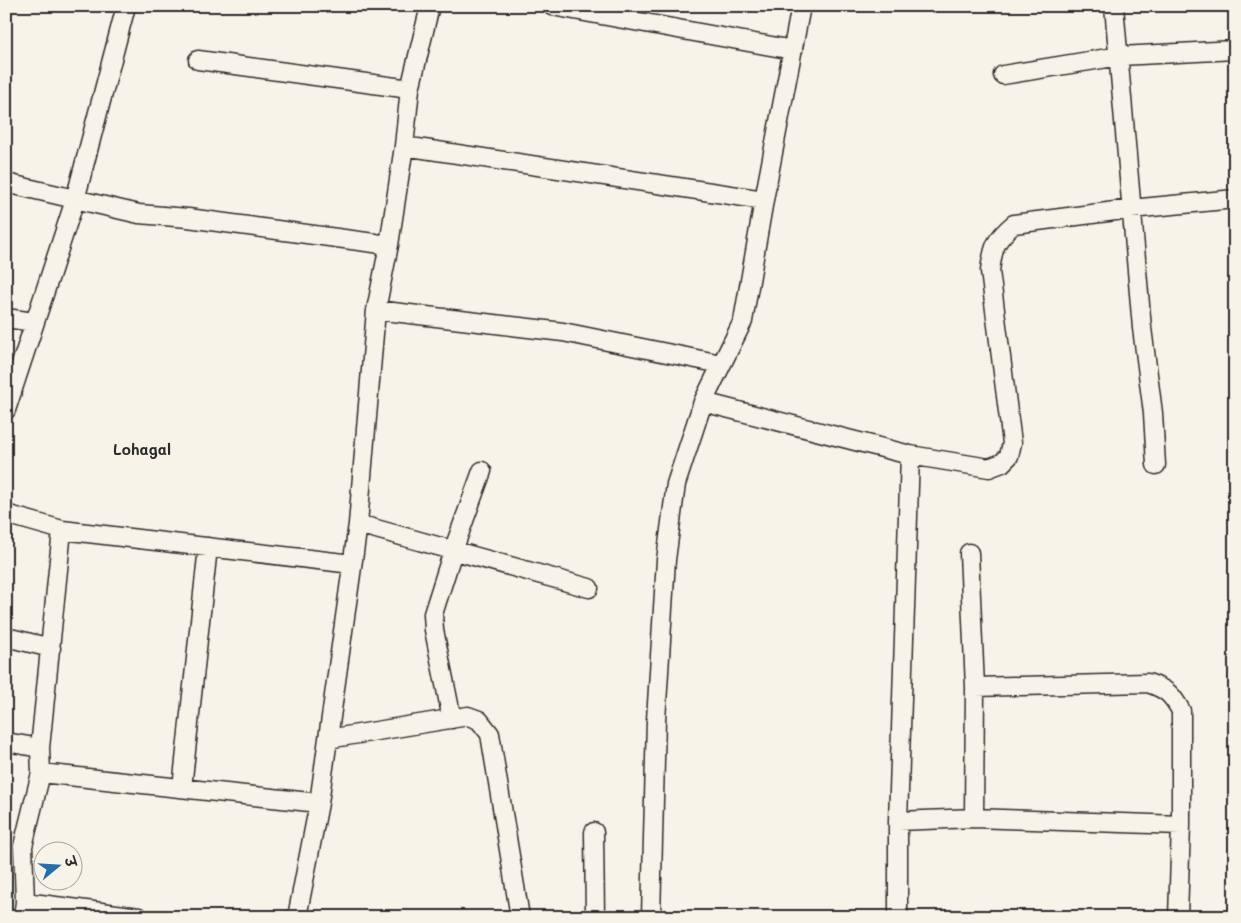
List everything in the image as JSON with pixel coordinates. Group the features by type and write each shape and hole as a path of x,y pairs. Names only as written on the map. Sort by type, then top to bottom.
{"street":[{"path":"6,410 75,200 126,6"},
{"path":"297,917 319,804 358,524 376,310 389,245 404,146 410,89 430,6"},
{"path":"552,6 596,10 793,50"},
{"path":"651,917 656,720 666,560 676,484 702,402 743,321 801,6"},
{"path":"1114,6 1120,56 1142,328 1153,413 1156,465"},
{"path":"1003,74 1120,56 1235,50"},
{"path":"198,60 410,89"},
{"path":"404,146 764,200"},
{"path":"6,183 139,214 188,218 389,245"},
{"path":"702,402 910,455 988,468 1002,463 1009,456 1012,443 990,271 993,248 1002,234 1014,224 1131,209 1235,199"},
{"path":"376,310 563,332 721,364"},
{"path":"6,318 34,322"},
{"path":"898,917 898,821 910,455"},
{"path":"452,719 434,630 433,614 453,551 482,472"},
{"path":"6,514 62,530 352,564"},
{"path":"358,524 589,588"},
{"path":"62,530 40,748 41,772 15,846 24,910 139,917"},
{"path":"182,788 208,547"},
{"path":"969,553 975,687 974,818"},
{"path":"6,638 51,648"},
{"path":"975,687 1148,683 1162,688 1173,697 1181,711 1181,825 1178,917"},
{"path":"328,739 468,716 479,720 490,734 520,917"},
{"path":"6,742 40,748"},
{"path":"41,772 319,804"},
{"path":"898,821 974,818 1181,825"},
{"path":"594,832 595,917"}],"district":[{"name":"Lohagal","path":"142,450"}]}
